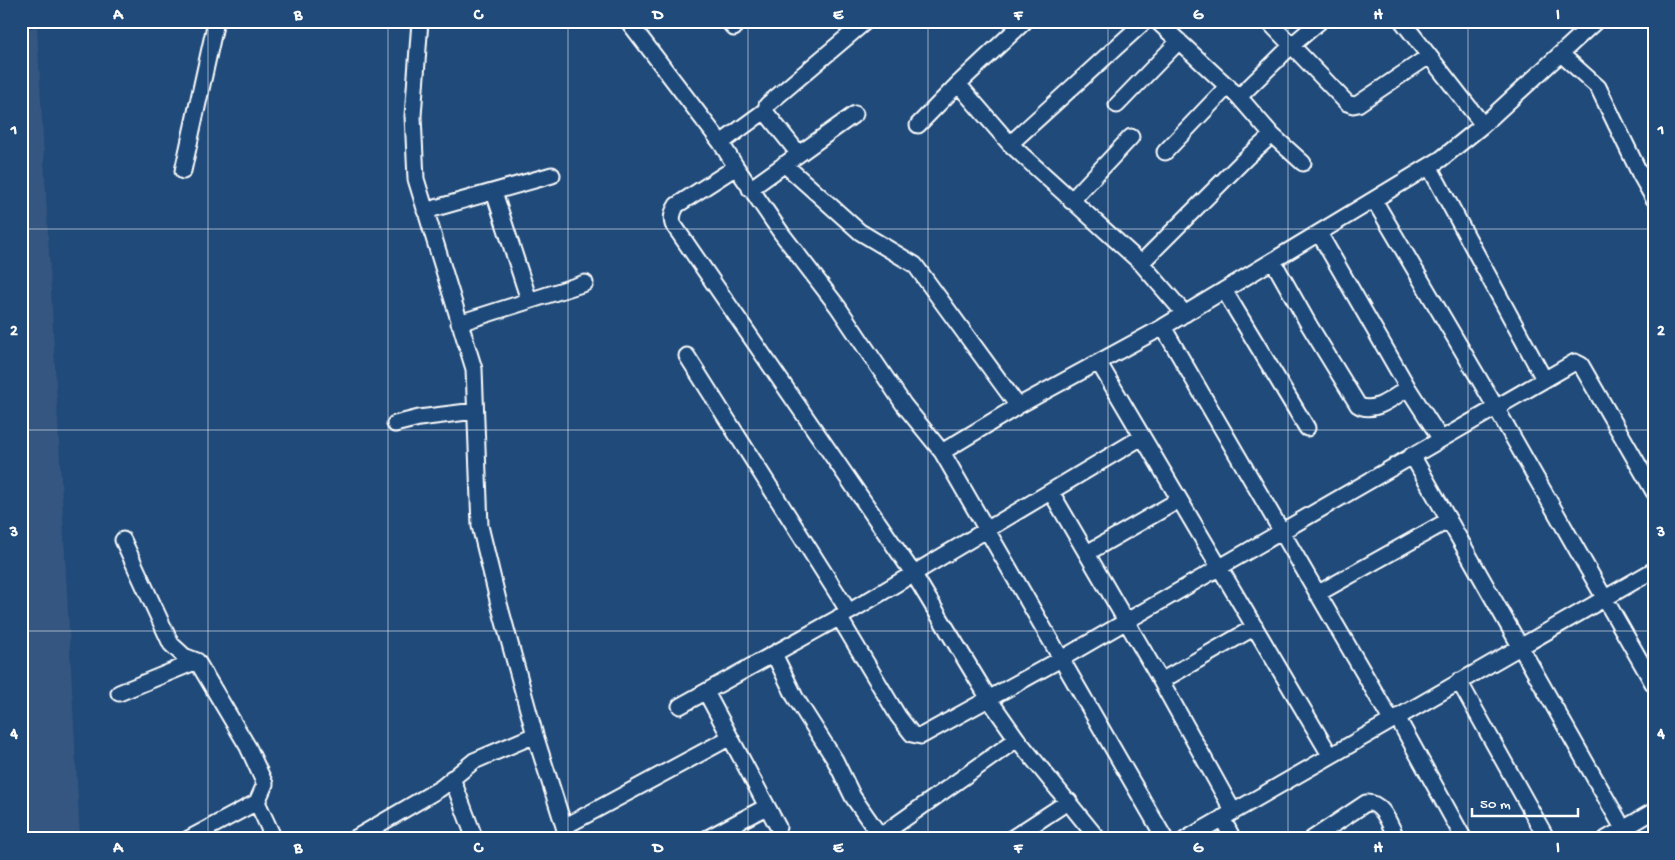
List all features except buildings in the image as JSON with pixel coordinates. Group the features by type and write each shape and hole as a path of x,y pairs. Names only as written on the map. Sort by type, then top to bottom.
{"street":[{"path":"183,171 216,21"},
{"path":"420,21 413,116 416,179 474,369 480,526 535,735 566,833 729,738"},
{"path":"721,143 766,110 768,106 866,21"},
{"path":"918,125 958,84 1025,21"},
{"path":"1010,144 1144,21"},
{"path":"1157,21 1228,86 1272,135 1303,163"},
{"path":"1268,21 1347,103 1353,105 1358,104 1429,56"},
{"path":"1239,97 1291,46 1320,21"},
{"path":"1402,21 1483,125"},
{"path":"942,452 1018,406 1099,363 1184,314 1441,159 1483,125 1596,21"},
{"path":"637,24 721,143 750,189 782,234 838,307 904,405 942,452 1165,839"},
{"path":"1116,105 1179,42"},
{"path":"1561,54 1598,87 1654,199"},
{"path":"958,84 1010,144 1071,201 1141,262 1184,314"},
{"path":"1165,152 1228,86"},
{"path":"766,110 799,154"},
{"path":"750,189 855,114"},
{"path":"1141,262 1246,158 1272,135"},
{"path":"1071,201 1131,137"},
{"path":"784,164 860,232 916,265 1018,406"},
{"path":"1429,166 1544,379"},
{"path":"736,167 677,205 672,214 673,224 913,573 989,699 1017,739 1098,839"},
{"path":"426,210 552,175"},
{"path":"494,192 529,300"},
{"path":"1374,200 1495,406 1654,684"},
{"path":"1319,233 1408,388 1440,438"},
{"path":"1273,261 1309,325 1358,405 1368,409 1376,407 1408,388"},
{"path":"460,322 585,283"},
{"path":"1224,290 1307,428"},
{"path":"1163,326 1317,594 1394,719 1464,839"},
{"path":"687,356 844,614 898,716 912,734 921,736 1061,659 1495,406 1573,363 1579,363 1654,492"},
{"path":"1099,363 1330,756"},
{"path":"395,424 419,418 475,411"},
{"path":"680,706 844,614 1142,437"},
{"path":"1412,454 1626,834"},
{"path":"1051,492 1161,681 1228,815 1233,839"},
{"path":"1087,553 1179,500"},
{"path":"1317,594 1449,520"},
{"path":"122,540 171,644 184,656 197,661 248,747 265,784 257,802 188,839"},
{"path":"1186,839 1654,570"},
{"path":"1161,681 1255,627"},
{"path":"774,654 795,697 835,760 878,837 1017,739"},
{"path":"119,693 197,661"},
{"path":"1459,682 1547,839"},
{"path":"706,692 778,827"},
{"path":"354,839 441,788 474,761 535,735"},
{"path":"452,778 475,839"},
{"path":"1011,839 1069,801"},
{"path":"257,802 274,839"},
{"path":"1312,839 1366,803 1370,803 1375,804 1381,810 1397,839"},
{"path":"706,839 766,807"},
{"path":"1606,839 1626,834 1654,811"}],"shaded area":[{"path":"37,26 80,839 21,839 21,32"}]}
